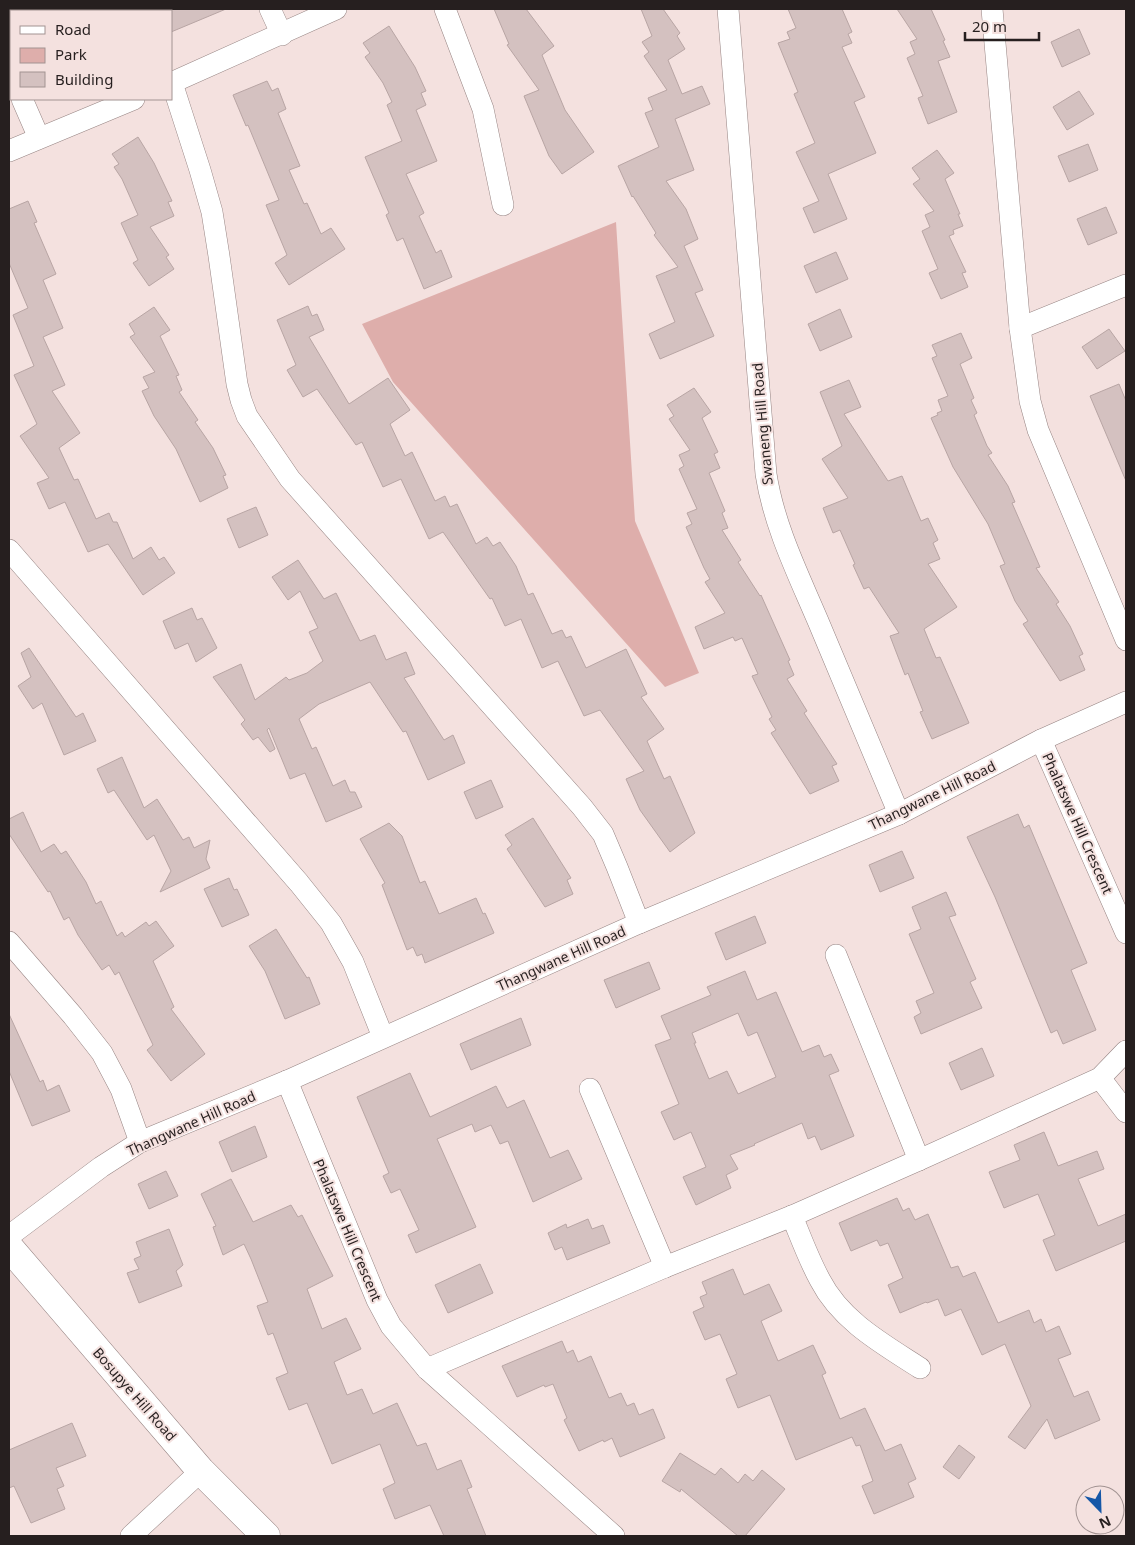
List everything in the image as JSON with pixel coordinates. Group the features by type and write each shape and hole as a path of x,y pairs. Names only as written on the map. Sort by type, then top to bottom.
{"street":[{"path":"270,9 282,35"},
{"path":"336,9 172,83 212,212 237,384 241,400 247,416 290,479 582,807 603,834 639,923"},
{"path":"445,9 483,110 503,205"},
{"name":"Swaneng Hill Road","path":"728,9 769,496 775,517 899,814"},
{"path":"992,9 1020,328 1030,401 1038,430 1126,640"},
{"path":"22,100 39,138"},
{"path":"9,151 132,100"},
{"path":"1020,328 1126,285"},
{"path":"9,550 300,883 331,923 353,962 383,1037"},
{"name":"Thangwane Hill Road","path":"9,1236 101,1167 140,1142 287,1081 639,923 899,814 1041,740 1126,702"},
{"name":"Phalatswe Hill Crescent","path":"1041,740 1126,933"},
{"path":"9,942 73,1016 102,1053 121,1089 140,1142"},
{"path":"836,955 919,1160"},
{"path":"427,1369 666,1267 792,1216 1100,1078 1126,1052"},
{"path":"1100,1078 1126,1112"},
{"name":"Phalatswe Hill Crescent","path":"287,1081 376,1300 391,1326 427,1369 614,1536"},
{"path":"590,1089 666,1267"},
{"path":"792,1216 820,1282 840,1310 870,1336 920,1368"},
{"name":"Bosupye Hill Road","path":"9,1247 201,1471 266,1536"},
{"path":"131,1536 201,1471"}],"green space":[{"path":"616,222 635,521 699,673 665,687 393,382 362,324"}],"building":[{"path":"171,9 226,9 172,32"},
{"path":"494,9 526,9 554,46 542,55 565,110 594,152 562,174 549,156 524,96 539,90 507,45 509,44"},
{"path":"641,9 663,9 680,33 677,36 685,49 668,60 682,94 702,86 710,104 675,119 694,170 666,181 686,209 698,239 684,246 703,290 695,293 714,336 660,359 649,334 675,322 656,276 678,267 654,235 656,233 632,197 618,166 659,147 645,113 653,110 648,98 667,90 644,56 649,52 642,42 652,36"},
{"path":"788,9 842,9 852,32 848,34 852,43 842,47 865,97 854,102 876,153 828,174 847,219 814,233 803,208 819,201 796,152 815,143 794,94 798,92 778,43 790,39 787,32 796,28"},
{"path":"897,9 931,9 945,40 943,41 950,57 938,61 957,112 928,124 918,98 923,96 907,58 915,54 910,42 917,39"},
{"path":"389,26 415,67 426,91 421,93 426,105 416,110 437,161 406,174 424,213 419,216 436,253 441,250 452,277 424,289 403,238 397,241 386,215 389,213 365,157 402,141 387,105 392,102 383,83 365,57 370,53 363,43"},
{"path":"1079,29 1090,54 1062,67 1051,42"},
{"path":"267,81 272,91 278,88 286,109 278,113 300,166 289,170 304,204 307,203 321,234 331,228 345,249 289,285 275,263 287,255 266,205 279,200 248,125 246,126 233,95"},
{"path":"1079,91 1094,114 1067,130 1053,107"},
{"path":"138,137 154,163 172,201 168,202 174,216 150,227 169,255 166,257 174,269 149,286 133,263 138,260 121,223 138,215 122,179 114,167 119,164 112,154"},
{"path":"1088,144 1098,170 1069,182 1058,156"},
{"path":"937,150 954,173 945,179 963,226 953,230 954,234 949,236 966,272 962,273 968,287 941,299 929,273 938,269 922,231 930,227 925,215 934,211 913,184 920,179 912,168"},
{"path":"28,201 37,222 34,223 56,274 43,280 63,328 43,337 65,385 52,391 80,433 59,448 74,480 78,479 96,519 109,513 113,522 117,522 133,559 151,547 159,560 164,557 175,573 143,595 108,544 88,552 65,502 49,509 37,483 49,478 20,436 37,424 14,375 34,366 13,315 28,308 9,263 9,209"},
{"path":"1106,207 1117,233 1088,245 1077,219"},
{"path":"836,252 848,279 816,293 804,266"},
{"path":"308,306 312,316 317,314 324,330 309,337 349,404 388,378 410,410 390,424 405,456 412,452 435,501 445,496 450,507 457,504 476,544 487,537 493,546 500,542 516,566 528,595 533,593 552,634 562,630 566,638 571,636 586,668 626,649 647,694 641,697 664,729 647,741 664,779 670,776 695,833 670,852 640,810 626,779 644,771 600,710 584,716 558,661 542,668 521,619 505,626 492,598 490,599 443,532 429,539 401,479 383,487 362,442 356,445 317,389 303,397 287,370 296,365 277,320"},
{"path":"154,307 170,330 160,336 179,375 176,376 182,390 179,392 198,420 195,422 213,448 226,475 223,476 228,488 200,502 176,449 154,416 142,391 149,388 143,377 155,372 130,337 135,334 129,324"},
{"path":"840,309 852,337 820,351 808,324"},
{"path":"1109,329 1125,351 1097,369 1082,347"},
{"path":"961,333 972,358 960,364 974,398 971,400 977,413 974,415 987,446 992,453 988,455 1008,486 1015,502 1012,503 1040,567 1036,568 1059,602 1056,604 1070,626 1083,654 1079,656 1085,670 1060,681 1023,624 1028,621 1015,601 1000,566 1005,564 988,524 953,467 931,418 942,411 938,400 948,396 932,358 937,356 932,345"},
{"path":"849,380 861,407 844,414 888,481 902,476 921,521 928,518 938,540 933,543 940,559 928,564 957,607 924,629 936,658 940,657 969,723 932,739 920,712 923,711 908,673 905,675 890,636 899,633 869,587 864,589 840,530 833,533 823,508 848,498 822,459 842,446 820,392"},
{"path":"1119,384 1126,401 1126,481 1090,396"},
{"path":"694,388 711,412 702,418 718,452 714,454 720,468 709,473 725,511 722,513 728,528 722,530 741,560 738,562 761,595 790,660 788,661 794,675 787,679 807,711 804,713 837,764 832,766 839,781 810,794 771,733 776,730 769,719 772,717 752,676 758,674 742,638 735,641 733,637 704,649 695,627 725,613 705,582 710,579 686,527 692,524 687,513 697,509 679,469 684,466 679,455 690,450 669,419 674,416 667,405"},
{"path":"256,507 268,535 239,548 227,519"},
{"path":"298,560 324,599 336,593 360,641 375,635 386,660 406,652 415,674 404,678 444,740 453,735 465,763 428,780 406,731 403,732 370,682 319,704 299,719 312,749 316,747 333,786 345,780 350,792 355,792 362,807 326,822 305,773 290,779 269,728 267,730 275,749 270,752 258,737 253,740 241,724 245,720 213,677 241,664 255,700 286,677 289,680 307,673 323,661 309,632 318,628 300,591 288,600 272,577"},
{"path":"192,608 197,620 202,618 217,648 196,662 188,643 175,649 163,621"},
{"path":"29,648 76,717 83,713 96,741 64,755 42,703 33,709 18,686 31,677 21,653"},
{"path":"122,757 144,808 157,799 183,840 189,837 194,848 210,840 206,859 210,868 160,892 171,871 154,835 147,840 114,790 108,793 97,769"},
{"path":"491,780 503,807 476,819 464,792"},
{"path":"23,812 41,852 54,844 61,854 66,851 86,882 96,904 101,901 117,936 122,932 125,937 146,922 149,926 156,921 174,946 153,961 174,1007 171,1009 205,1054 171,1081 147,1050 153,1045 119,972 115,975 109,965 102,970 78,935 69,917 64,920 50,891 48,892 9,834 9,819"},
{"path":"1018,814 1024,828 1029,825 1087,963 1071,970 1096,1030 1063,1044 1057,1030 1051,1033 995,897 967,837"},
{"path":"533,818 571,878 567,880 573,894 545,907 507,849 512,845 505,835"},
{"path":"389,823 402,836 420,883 425,881 439,914 476,898 494,933 425,963 422,954 417,956 413,947 407,950 382,885 385,883 360,839"},
{"path":"902,851 914,878 880,892 869,865"},
{"path":"229,878 234,890 237,889 249,915 222,927 204,889"},
{"path":"946,892 956,915 949,917 976,979 970,982 982,1008 921,1034 914,1017 921,1013 916,1001 934,993 909,934 921,929 912,907"},
{"path":"755,916 766,943 726,960 715,933"},
{"path":"276,929 307,978 309,977 320,1004 285,1019 265,971 249,946"},
{"path":"649,962 660,989 616,1008 604,980"},
{"path":"745,971 757,1000 776,992 802,1052 819,1045 824,1057 831,1054 839,1071 829,1075 854,1136 821,1150 815,1136 808,1139 802,1123 730,1155 738,1169 726,1175 731,1188 696,1205 683,1177 706,1167 691,1132 674,1140 661,1112 679,1104 655,1045 671,1039 661,1016 711,995 707,987","holes":["738,1013 748,1036 757,1032 776,1077 738,1094 727,1071 709,1079 694,1043 696,1043 692,1033"]},
{"path":"9,1014 40,1082 43,1080 47,1091 59,1085 70,1111 32,1126 9,1071"},
{"path":"521,1018 531,1045 471,1070 460,1044"},
{"path":"982,1048 994,1076 961,1090 949,1063"},
{"path":"410,1073 430,1117 496,1086 507,1108 524,1100 550,1158 568,1150 582,1179 533,1202 508,1141 500,1144 491,1125 475,1132 472,1124 437,1139 476,1227 416,1253 408,1235 419,1230 400,1189 391,1193 383,1176 389,1173 357,1097"},
{"path":"255,1126 267,1157 232,1172 219,1142"},
{"path":"1044,1132 1058,1166 1097,1151 1104,1169 1078,1179 1098,1226 1126,1214 1126,1241 1056,1271 1043,1240 1055,1235 1038,1194 1004,1208 989,1172 1020,1160 1014,1145"},
{"path":"166,1171 178,1196 149,1209 138,1184"},
{"path":"231,1179 253,1222 291,1205 298,1217 302,1215 333,1276 307,1289 322,1329 346,1318 361,1349 334,1362 347,1395 362,1389 373,1414 397,1403 417,1446 426,1443 437,1470 461,1460 472,1487 467,1489 486,1536 444,1536 430,1505 395,1519 383,1489 395,1483 380,1444 332,1464 307,1403 289,1410 276,1378 288,1373 273,1333 268,1335 257,1306 268,1302 251,1259 244,1244 223,1255 213,1227 216,1226 201,1194"},
{"path":"897,1198 903,1211 909,1208 915,1220 928,1214 951,1268 958,1266 963,1277 975,1272 998,1323 1029,1310 1034,1323 1041,1319 1046,1332 1059,1326 1071,1354 1058,1359 1074,1397 1088,1391 1100,1420 1055,1439 1047,1419 1025,1449 1008,1437 1031,1406 1005,1344 982,1355 961,1309 945,1316 938,1299 900,1313 888,1285 903,1278 888,1243 880,1246 877,1240 851,1251 839,1223"},
{"path":"588,1219 592,1229 603,1225 610,1243 567,1260 562,1247 555,1250 548,1233 566,1224 567,1228"},
{"path":"169,1229 183,1265 176,1271 182,1286 139,1303 127,1273 139,1269 134,1259 141,1256 136,1242"},
{"path":"480,1264 493,1293 448,1313 435,1285"},
{"path":"733,1269 744,1295 769,1284 782,1311 761,1321 778,1361 813,1345 826,1373 822,1375 840,1419 865,1408 885,1451 901,1444 916,1479 908,1483 914,1497 874,1514 862,1486 873,1481 860,1445 856,1446 852,1437 796,1460 770,1395 738,1408 726,1379 737,1374 720,1334 705,1340 693,1312 704,1307 700,1297 707,1294 702,1282"},
{"path":"562,1341 567,1353 573,1350 578,1362 591,1356 609,1398 621,1393 627,1406 634,1403 639,1415 653,1409 665,1438 620,1457 612,1438 579,1451 564,1420 567,1418 553,1384 545,1387 544,1385 517,1397 502,1366"},
{"path":"72,1423 86,1456 56,1468 64,1486 57,1489 65,1509 31,1523 14,1486 9,1488 9,1450"},
{"path":"959,1445 975,1457 959,1479 943,1467"},
{"path":"680,1453 715,1475 721,1468 738,1483 745,1474 753,1481 762,1470 785,1489 745,1536 738,1536 681,1489 680,1492 662,1481"}]}
